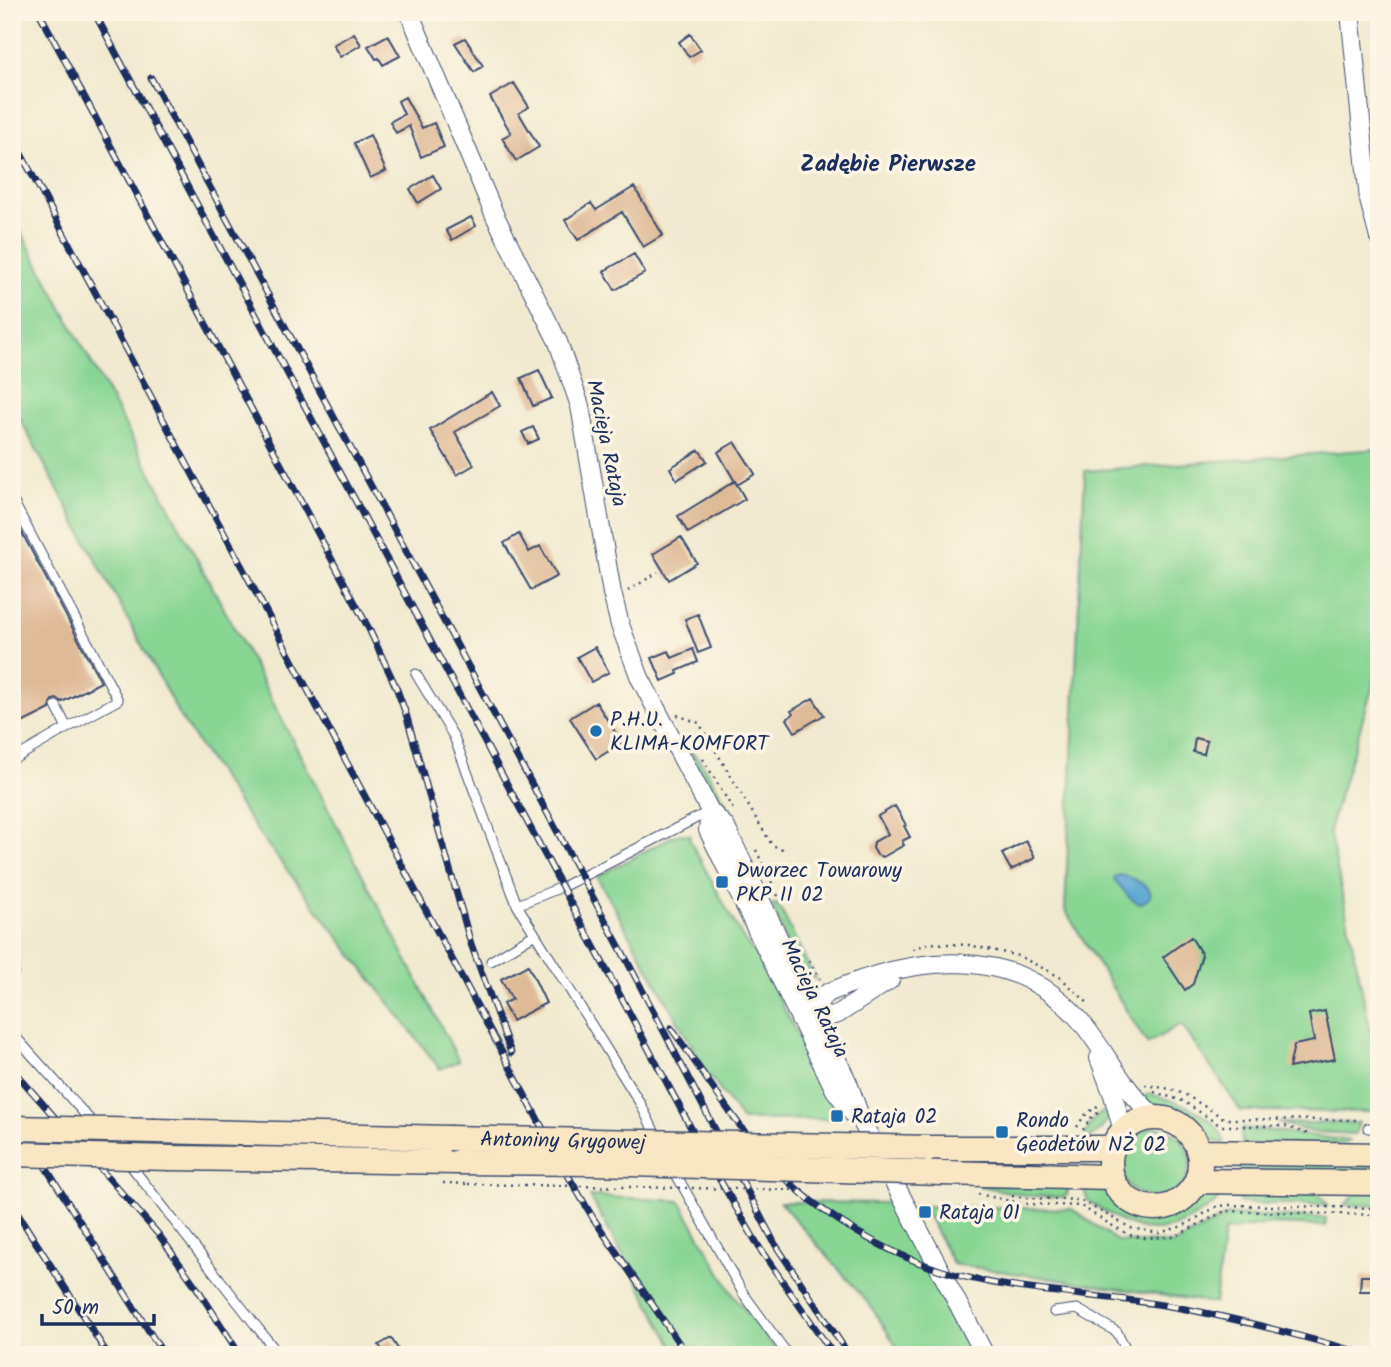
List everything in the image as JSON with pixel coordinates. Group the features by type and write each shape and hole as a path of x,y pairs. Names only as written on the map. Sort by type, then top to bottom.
{"street":[{"name":"Macieja Rataja","path":"410,12 495,216 558,342 572,381 580,406 613,600 640,678 710,811 725,826 807,1016 848,1083 862,1122 985,1355"},
{"path":"1350,12 1369,200 1379,238"},
{"path":"807,1016 827,992 878,975 944,962 971,963 1004,971 1036,983 1058,999 1087,1029 1120,1091 1157,1118"},
{"path":"1117,1140 1143,1119 1171,1121 1184,1128 1193,1138 1199,1152 1197,1181 1180,1201 1153,1209 1140,1206 1118,1190 1112,1177 1110,1158 1117,1140 1120,1091"},
{"name":"Antoniny Grygowej","path":"12,1128 929,1148 1117,1140"},
{"path":"1199,1152 1379,1155"},
{"name":"Antoniny Grygowej","path":"12,1154 170,1158 463,1173 594,1163 1112,1177"},
{"path":"1197,1181 1379,1183"}],"lane":[{"path":"12,499 118,700 12,760"},
{"path":"416,674 454,737 517,905 639,1103 693,1207 743,1293 788,1355"},
{"path":"56,706 67,728"},
{"path":"517,905 562,887 710,811"},
{"path":"491,961 535,934"},
{"path":"12,1033 137,1173 279,1355"},
{"path":"1368,1124 1379,1129"},
{"path":"1054,1312 1077,1309 1117,1332 1129,1355"}],"path":[{"path":"613,600 658,572"},
{"path":"671,713 699,723 772,845 782,849 784,853"},
{"path":"970,951 1015,961"},
{"path":"1027,966 1042,974"},
{"path":"1067,991 1082,1005"},
{"path":"1072,1135 1084,1116 1120,1091 1142,1084 1171,1089 1226,1119 1368,1124"},
{"path":"1147,1091 1183,1101 1221,1126 1285,1126 1314,1136"},
{"path":"463,1173 812,1190"},
{"path":"975,1188 1026,1199 1080,1200 1131,1228 1159,1233 1173,1230 1226,1205 1379,1208"},
{"path":"975,1194 1025,1204 1081,1206 1130,1235 1144,1238 1174,1237 1225,1211 1379,1215"}],"green space":[{"path":"12,215 239,637 459,1061 440,1069 257,831 182,720 12,404"},
{"path":"1379,449 1379,666 1329,830 1379,1073 1379,1112 1241,1111 1181,1024 1147,1044 1065,910 1085,471"},
{"path":"688,748 701,762 738,822 734,826 725,816"},
{"path":"691,835 689,839 743,939 758,957 833,1105 830,1106 835,1119 742,1120 706,1071 597,877 673,836"},
{"path":"772,904 778,904 815,979 806,973 793,956"},
{"path":"1151,1094 1195,1110 1214,1124 1224,1143 1206,1136 1181,1115 1140,1097"},
{"path":"1110,1109 1102,1128 1085,1140 1093,1120"},
{"path":"1278,1123 1359,1123 1355,1134 1313,1132"},
{"path":"1155,1128 1180,1138 1190,1163 1180,1188 1155,1198 1130,1188 1120,1163 1130,1138"},
{"path":"1243,1129 1350,1140 1343,1144 1242,1144"},
{"path":"1240,1160 1379,1164 1379,1173 1240,1171"},
{"path":"1067,1185 1067,1195 1030,1196 980,1186"},
{"path":"1083,1186 1100,1188 1126,1212 1150,1220 1174,1216 1190,1207 1207,1192 1221,1188 1217,1200 1206,1210 1170,1228 1156,1230 1130,1225 1103,1211 1088,1201"},
{"path":"1239,1188 1318,1193 1327,1205 1241,1203"},
{"path":"1379,1191 1379,1206 1345,1205 1356,1193"},
{"path":"590,1196 680,1201 732,1293 780,1355 678,1355"},
{"path":"780,1202 891,1203 971,1355 902,1355 870,1305"},
{"path":"923,1206 1072,1209 1117,1241 1174,1244 1228,1215 1326,1218 1325,1226 1270,1224 1224,1231 1215,1303 953,1264"}],"water":[{"path":"1120,875 1146,886 1150,891 1147,900 1138,904 1129,897 1114,879"}],"building":[{"path":"354,33 361,45 340,57 333,45"},
{"path":"690,34 701,50 689,57 679,42"},
{"path":"388,35 400,56 383,65 368,46"},
{"path":"465,38 483,66 474,72 455,43"},
{"path":"514,83 529,107 519,113 539,147 516,161 502,138 511,133 490,97"},
{"path":"405,97 422,128 434,123 444,147 421,157 409,126 396,133 390,122 404,114 398,101"},
{"path":"370,135 386,171 370,178 354,143"},
{"path":"433,175 441,189 418,203 410,189"},
{"path":"634,187 663,235 643,247 622,212 578,240 565,220 591,203 596,210"},
{"path":"471,217 476,226 452,240 446,230"},
{"path":"634,254 645,273 615,290 604,271"},
{"path":"539,370 552,398 533,406 521,378"},
{"path":"492,392 500,406 455,432 474,465 457,475 430,430"},
{"path":"533,427 539,439 528,444 522,432"},
{"path":"735,442 755,474 737,485 718,452"},
{"path":"699,450 707,461 677,480 670,468"},
{"path":"735,481 745,499 688,533 678,516"},
{"path":"12,514 101,682 62,702 52,700 50,709 16,726 12,717"},
{"path":"519,534 529,552 540,546 557,576 531,590 504,543"},
{"path":"681,537 697,563 669,580 653,554"},
{"path":"698,614 711,648 698,653 685,619"},
{"path":"595,647 609,672 591,682 577,657"},
{"path":"693,649 698,662 662,681 652,658 669,651 672,658"},
{"path":"813,698 824,715 795,732 787,719 793,714 791,711"},
{"name":"P.H.U. KLIMA-KOMFORT","path":"596,702 622,743 596,759 570,718"},
{"path":"1195,738 1207,741 1204,754 1193,752"},
{"path":"895,806 910,837 902,841 904,845 883,857 877,855 873,848 874,842 888,834 878,816"},
{"path":"1026,841 1035,858 1011,870 1002,854"},
{"path":"1191,937 1202,955 1193,984 1185,990 1163,957"},
{"path":"528,965 546,1003 512,1021 503,1004 512,999 501,979"},
{"path":"1325,1011 1335,1059 1289,1068 1294,1045 1314,1041 1309,1014"},
{"path":"1361,1276 1379,1276 1379,1291 1360,1291"},
{"path":"391,1338 402,1355 385,1355 379,1345"}],"railway":[{"path":"39,12 369,629 396,687 471,944 511,1053"},
{"path":"94,12 707,1158 762,1252 834,1355"},
{"path":"151,78 625,957 775,1244 849,1355"},
{"path":"12,137 566,1172 593,1218 687,1355"},
{"path":"671,1028 735,1119 789,1182 840,1221 889,1249 923,1264 968,1278 1027,1289 1175,1307 1249,1323 1370,1355"},
{"path":"12,1069 159,1235 240,1355"},
{"path":"12,1114 164,1355"},
{"path":"12,1205 108,1355"},
{"path":"12,1341 21,1355"}],"place":[{"name":"P.H.U. KLIMA-KOMFORT","path":"596,731"},
{"name":"Dworzec Towarowy PKP II 02","path":"722,882"},
{"name":"Rataja 02","path":"837,1116"},
{"name":"Rondo Geodetów NŻ 02","path":"1002,1132"},
{"name":"Rataja 01","path":"925,1212"}],"district":[{"name":"Zadębie Pierwsze","path":"888,163"}]}
